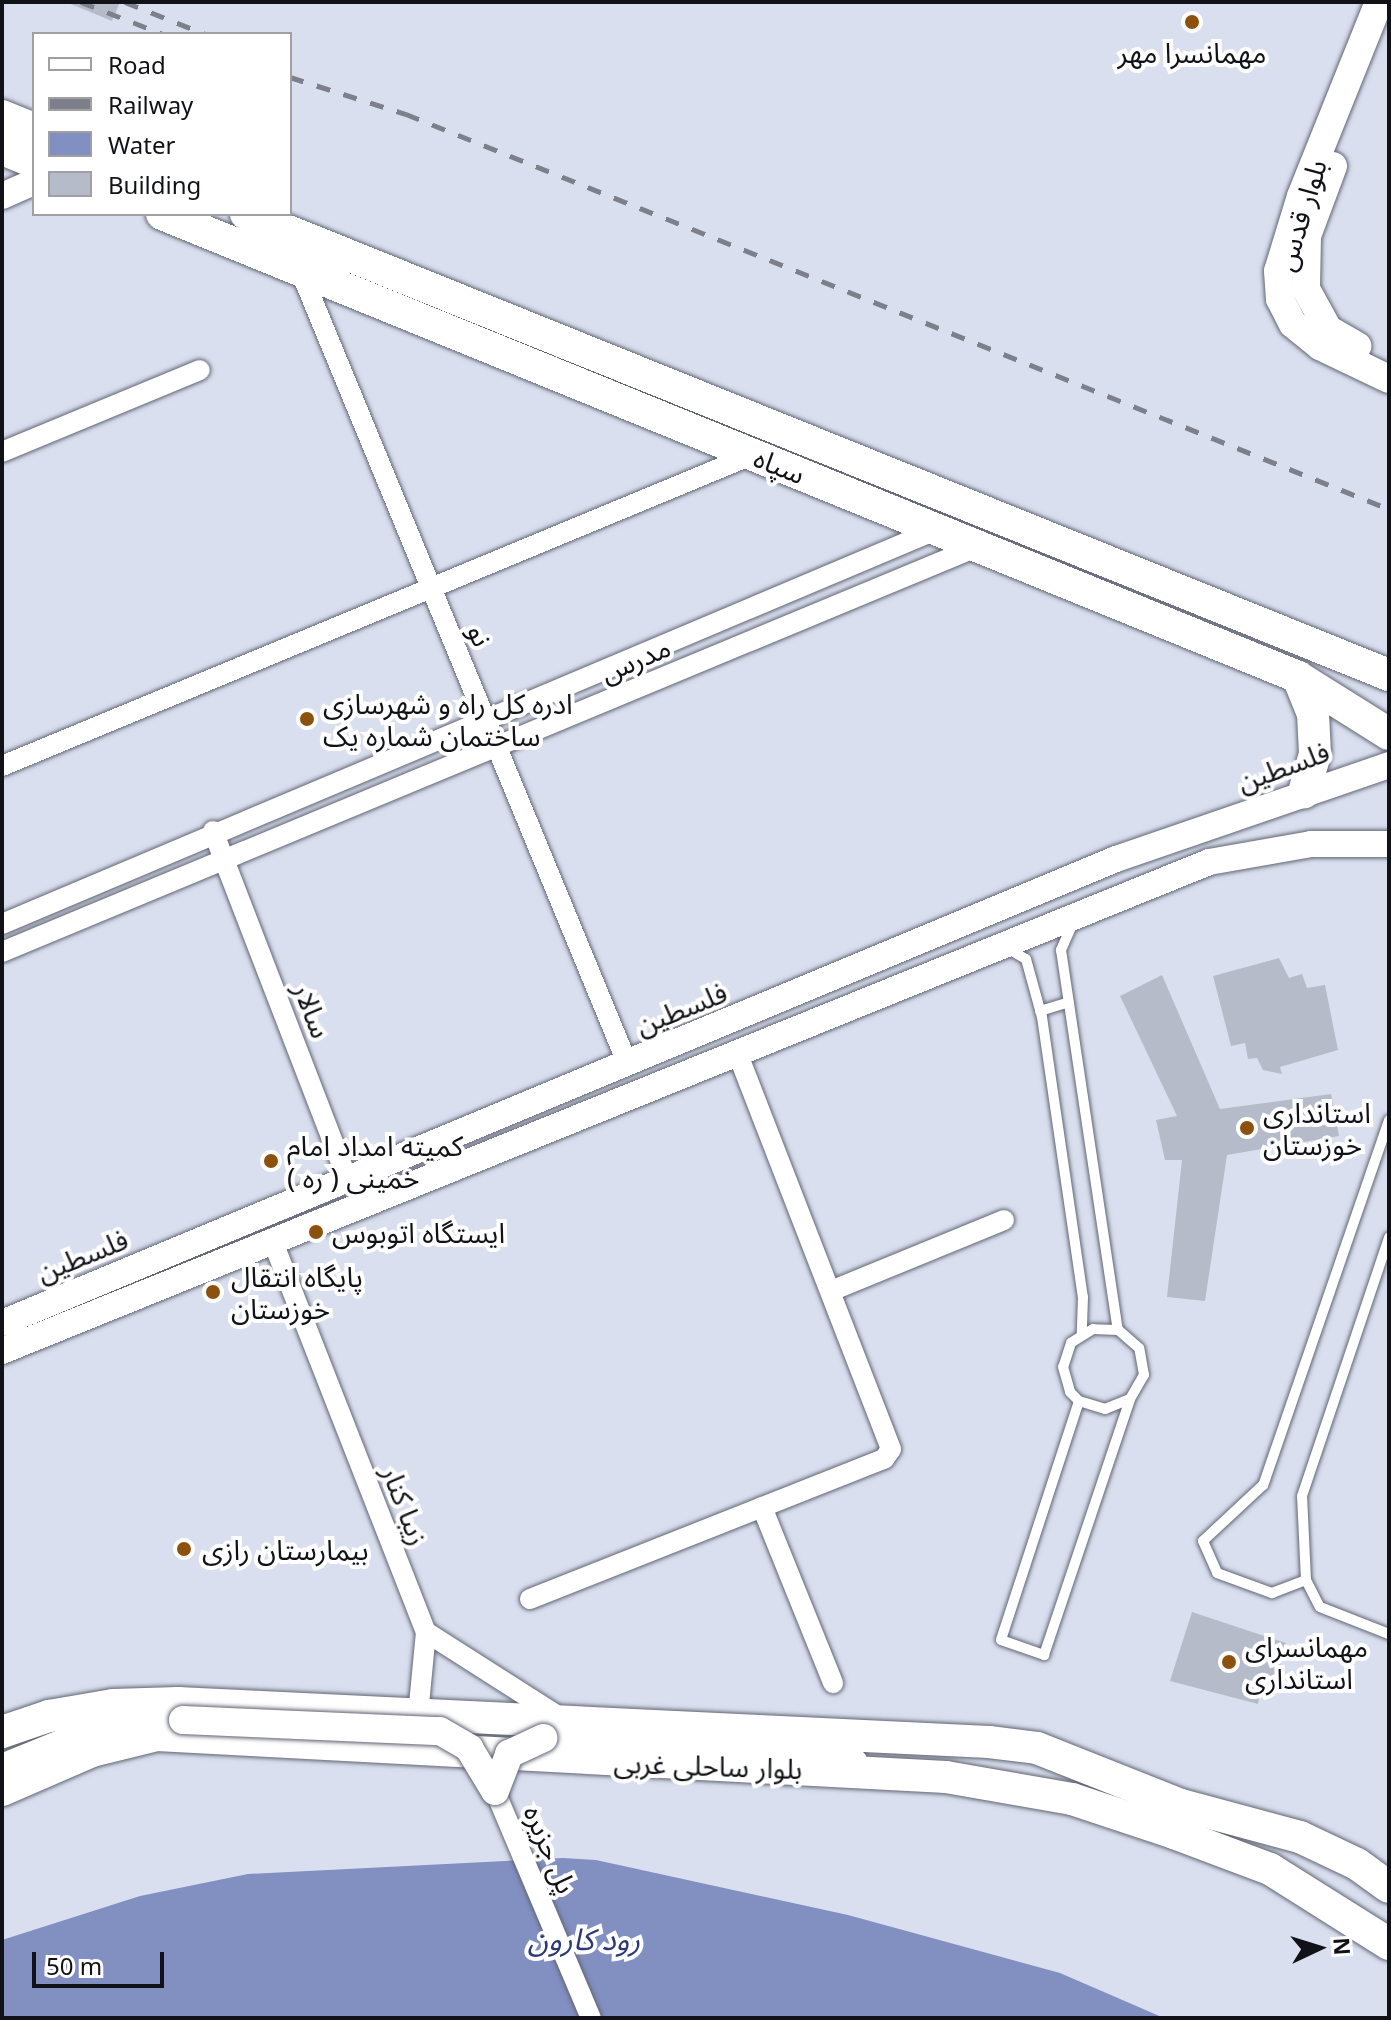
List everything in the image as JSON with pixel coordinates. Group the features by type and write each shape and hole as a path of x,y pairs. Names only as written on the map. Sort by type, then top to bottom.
{"main road":[{"name":"بلوار قدس","path":"1379,2 1301,196 1278,271 1280,299 1293,324 1320,346 1389,379"},
{"name":"بلوار قدس","path":"1389,18 1307,236 1306,289 1328,329 1389,363"},
{"path":"2,116 32,128"},
{"path":"2,149 32,161"},
{"name":"سپاه","path":"167,216 1298,677 1389,734"},
{"name":"سپاه","path":"251,216 1389,675"},
{"path":"1298,677 1313,714 1315,741 1304,792"},
{"name":"بلوار ساحلی غربی","path":"2,1732 49,1716 113,1705 178,1703 1037,1748 1083,1762 1181,1805 1300,1837 1357,1864 1389,1887"},
{"path":"5,1774 85,1734 134,1722 170,1728 440,1731 469,1748 495,1791"},
{"name":"بلوار ساحلی غربی","path":"5,1774 59,1763 170,1728 907,1774 1072,1799 1174,1833 1270,1869 1389,1944"},
{"path":"495,1791 509,1754 544,1738 790,1748 907,1774"}],"street":[{"path":"2,196 32,183"},
{"name":"نو","path":"300,270 628,1065"},
{"path":"2,452 200,370"},
{"path":"2,766 754,454"},
{"name":"مدرس","path":"2,924 213,831 486,720 938,529"},
{"name":"مدرس","path":"2,952 979,546"},
{"name":"فلسطین","path":"2,1323 862,969 1116,859 1389,765"},
{"name":"سالار","path":"213,831 348,1180"},
{"path":"2,1351 1209,862 1311,844 1389,844"},
{"path":"862,969 873,999"},
{"path":"530,1599 884,1459 891,1449 738,1054"},
{"path":"831,1291 1004,1220"},
{"name":"زیبا کنار","path":"273,1242 426,1632"},
{"path":"762,1507 833,1683"},
{"path":"418,1715 426,1632 567,1722"},
{"name":"پل جزیره","path":"495,1791 591,2018"}],"lane":[{"path":"1077,914 1061,950 1118,1330 1139,1348 1144,1361 1144,1375 1130,1399 1044,1655 1001,1640 1079,1401"},
{"path":"1003,946 1026,959 1040,1011 1083,1297 1082,1334"},
{"path":"1040,1011 1069,1002"},
{"path":"1306,1580 1272,1593 1217,1573 1203,1541 1263,1485 1389,1120"},
{"path":"1389,1237 1302,1496 1306,1580 1320,1607 1389,1634"},
{"path":"1118,1330 1082,1334 1071,1343 1063,1367 1070,1392 1079,1401 1105,1409 1130,1399"}],"water":[{"name":"رود کارون","path":"563,1858 596,1860 848,1915 1060,1973 1164,2018 2,2018 2,1940 140,1896 248,1874"}],"building":[{"path":"66,2 120,2 112,21"},
{"path":"1279,958 1289,978 1302,974 1307,988 1325,985 1338,1050 1280,1067 1282,1074 1263,1070 1257,1058 1248,1059 1245,1043 1231,1046 1213,976"},
{"name":"استانداری خوزستان","path":"1162,975 1220,1109 1331,1094 1339,1136 1227,1155 1205,1301 1167,1297 1182,1160 1165,1160 1156,1120 1177,1116 1120,996"},
{"name":"مهمانسرای استانداری","path":"1192,1612 1286,1643 1275,1686 1262,1683 1258,1704 1170,1681"}],"railway":[{"path":"81,2 158,32"},
{"path":"125,2 200,32"},
{"path":"292,78 406,114 1389,509"}],"place":[{"name":"مهمانسرا مهر","path":"1192,22"},
{"name":"ادره کل راه و شهرسازی ساختمان شماره یک","path":"307,719"},
{"name":"استانداری خوزستان","path":"1247,1128"},
{"name":"کمیته امداد امام خمینی ( ره )","path":"271,1161"},
{"name":"ایستگاه اتوبوس","path":"316,1232"},
{"name":"پایگاه انتقال خوزستان","path":"213,1292"},
{"name":"بیمارستان رازی","path":"184,1549"},
{"name":"مهمانسرای استانداری","path":"1229,1662"}]}
